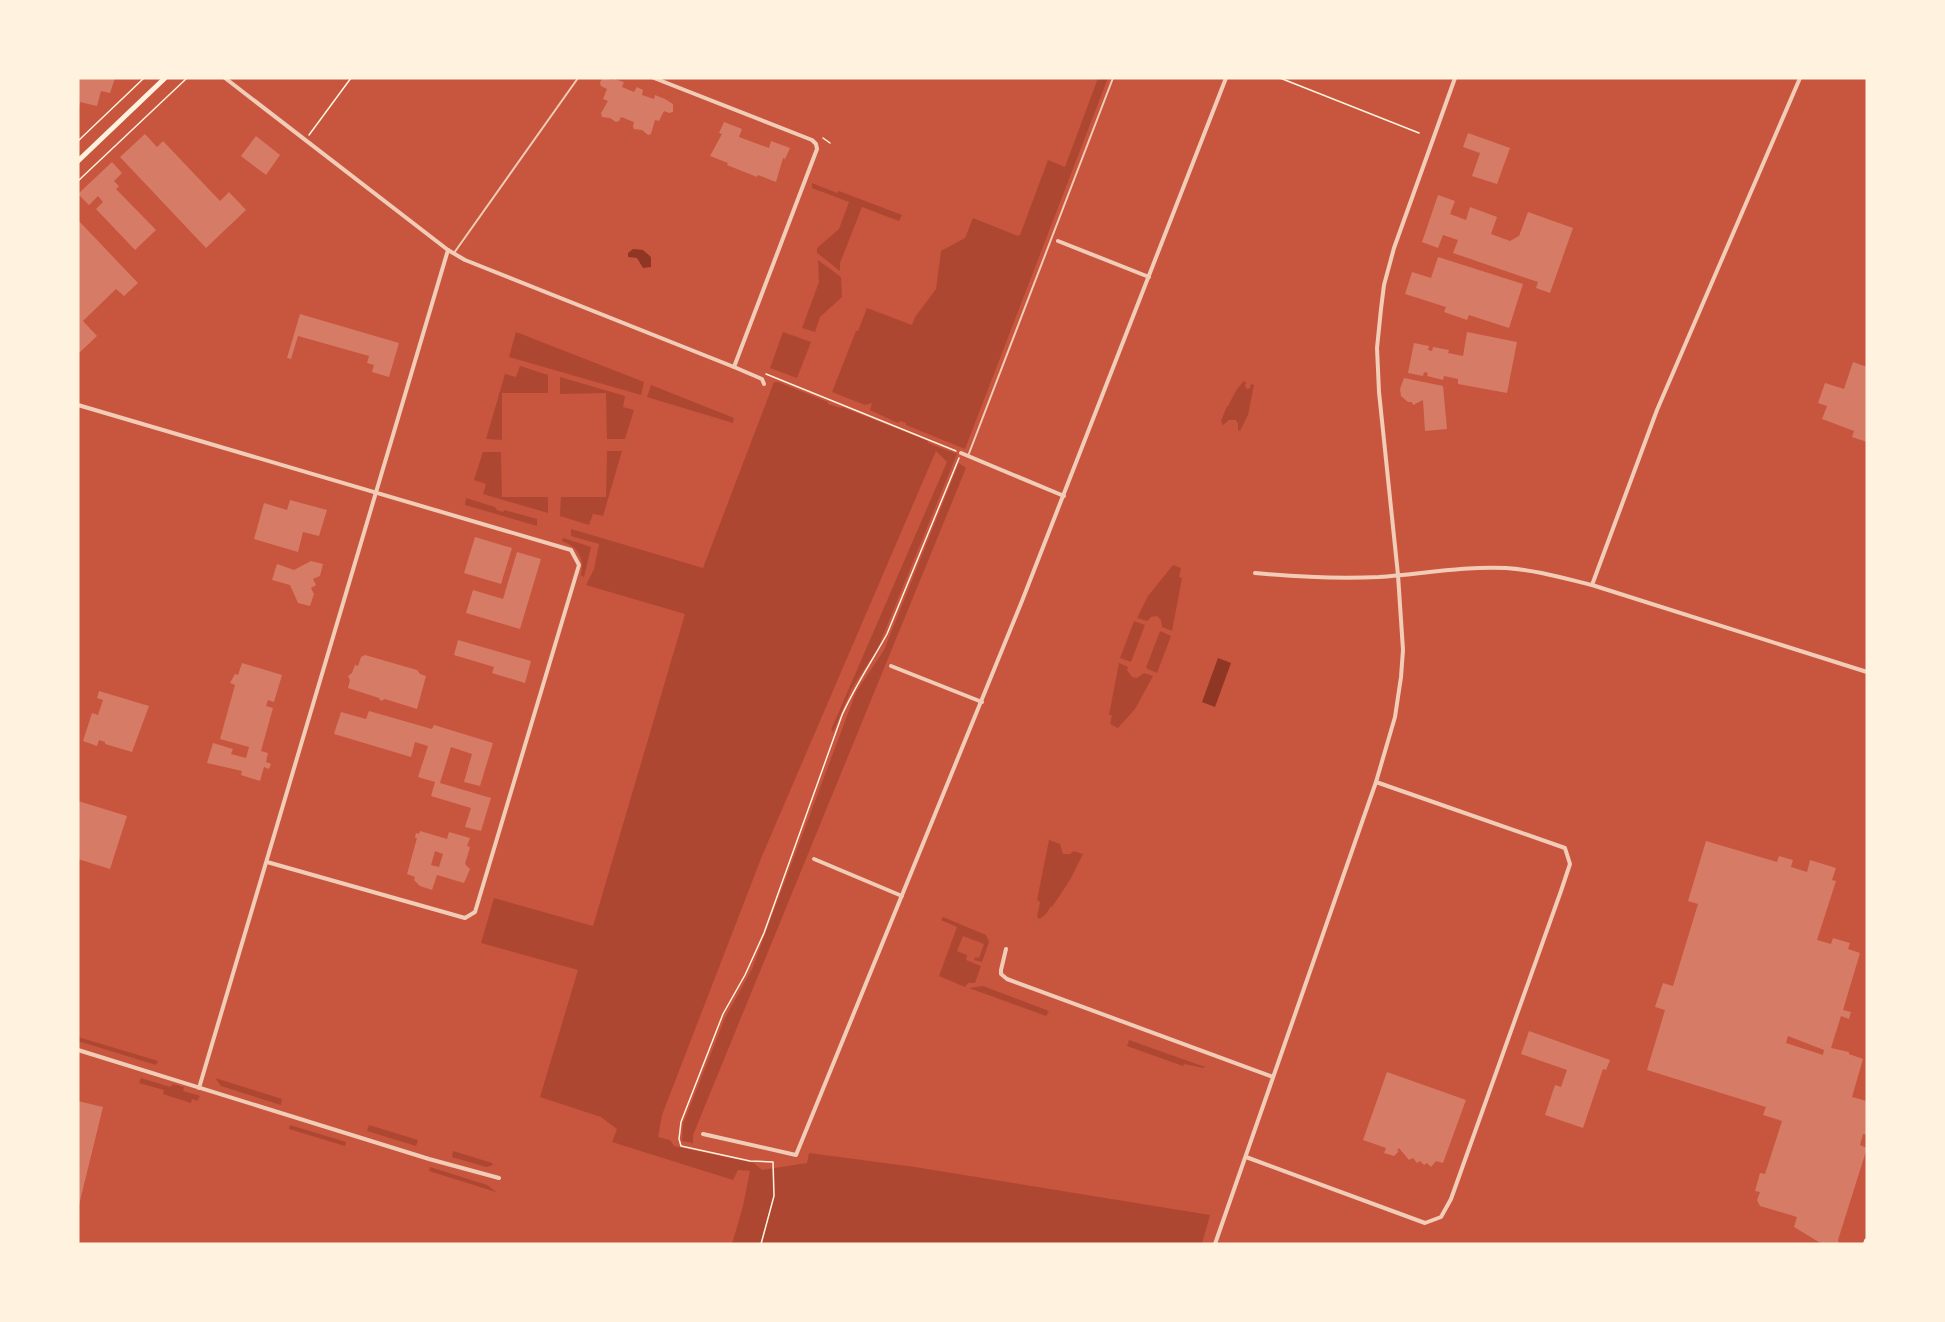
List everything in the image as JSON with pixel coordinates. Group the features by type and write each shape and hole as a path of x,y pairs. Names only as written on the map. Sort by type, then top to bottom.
{"main road":[{"path":"78,160 165,78"}],"street":[{"path":"225,78 448,250 465,260 734,367 762,379 764,384"},
{"path":"654,78 812,140 816,144 817,148 734,367"},
{"path":"702,1134 796,1155 982,702 1226,78"},
{"path":"1215,1244 1376,782 1395,717 1401,676 1402,635 1398,575 1378,392 1377,348 1384,285 1394,248 1455,78"},
{"path":"1592,585 1661,400 1800,78"},
{"path":"1058,241 1149,277"},
{"path":"199,1088 448,250"},
{"path":"78,405 571,550 579,566 475,912 465,918 267,862"},
{"path":"961,453 1064,496"},
{"path":"1255,573 1321,578 1504,568 1546,573 1592,585 1867,672"},
{"path":"891,666 982,702"},
{"path":"1246,1157 1425,1223 1441,1216 1450,1199 1561,891 1570,864 1566,849 1376,782"},
{"path":"814,859 902,896"},
{"path":"1006,949 1001,974 1007,979 1273,1077"},
{"path":"78,1050 429,1159 499,1178"}],"lane":[{"path":"453,253 578,78"},
{"path":"968,456 1113,78"}],"path":[{"path":"78,141 144,78"},
{"path":"78,181 187,78"},
{"path":"305,140 351,78"},
{"path":"1280,78 1419,133"},
{"path":"823,138 830,143"},
{"path":"761,1244 774,1196 773,1162 750,1161 681,1146 679,1139 681,1122 723,1014 745,975 764,933 842,714 855,686 887,633 961,453 763,372"}],"shaded area":[{"path":"1098,78 1108,78 965,449 870,410 872,403 865,405 832,392 867,308 912,325 915,317 936,289 941,251 965,238 973,218 1020,235 1048,160 1065,167"},
{"path":"812,183 902,215 899,221 862,207 840,263 840,271 817,253 817,248 839,229 849,202 812,188"},
{"path":"633,249 643,250 651,257 651,267 643,268 637,258 628,257 628,253"},
{"path":"818,260 841,277 842,297 820,317 815,332 802,328 819,282"},
{"path":"516,332 644,382 641,395 509,357"},
{"path":"783,332 811,342 797,378 770,368"},
{"path":"520,366 548,375 548,393 502,393 502,440 486,439 505,374 516,377"},
{"path":"560,377 625,396 623,407 634,410 625,439 607,439 606,393 560,394"},
{"path":"1244,381 1247,389 1251,384 1254,385 1248,415 1240,431 1236,420 1229,420 1223,425 1221,421 1227,406"},
{"path":"774,382 957,454 878,648 852,688 833,732 831,730 947,462 936,451 762,856 662,1115 658,1137 670,1140 674,1146 754,1163 762,1170 807,1163 809,1153 915,1167 1210,1215 1202,1244 732,1244 750,1171 738,1170 733,1180 612,1142 617,1129 601,1117 540,1097 578,970 481,943 494,898 593,926 685,614 586,585 594,569 599,544 571,536 571,529 703,568"},
{"path":"651,385 734,418 733,423 647,397"},
{"path":"607,451 622,451 603,516 593,514 589,525 560,516 561,497 606,497"},
{"path":"483,452 501,452 502,497 548,497 548,513 483,494 486,484 474,480"},
{"path":"959,463 966,468 693,1135 693,1143 682,1141 683,1124 725,1018 752,969 856,692 884,650"},
{"path":"466,498 495,507 503,512 504,510 537,519 537,526 465,505"},
{"path":"563,538 591,547 584,577 581,575 582,563 579,554 572,546 562,541"},
{"path":"1173,565 1181,568 1179,577 1182,578 1172,631 1162,627 1161,620 1157,616 1147,621 1137,618 1148,596"},
{"path":"1134,621 1145,625 1131,662 1120,658"},
{"path":"1160,631 1171,636 1157,673 1146,668"},
{"path":"1218,658 1231,663 1215,707 1202,702"},
{"path":"1119,663 1128,667 1127,670 1132,677 1137,678 1144,673 1153,676 1135,709 1118,728 1110,724 1112,715 1109,715"},
{"path":"1049,840 1060,844 1063,854 1070,854 1074,851 1083,854 1070,880 1052,907 1040,919 1037,917 1040,902 1037,900"},
{"path":"943,917 986,935 989,942 982,962 974,960 975,957 979,958 984,944 963,936 957,951 967,955 966,960 981,966 975,983 968,983 965,987 939,976 957,927 941,920"},
{"path":"983,986 1049,1011 1046,1016 969,988"},
{"path":"78,1037 158,1061 156,1065 78,1041"},
{"path":"1129,1040 1205,1067 1184,1064 1183,1066 1127,1046"},
{"path":"141,1078 170,1087 173,1084 184,1087 183,1091 200,1096 197,1101 192,1099 191,1103 163,1094 164,1090 139,1083"},
{"path":"215,1078 282,1099 281,1105 221,1086"},
{"path":"290,1125 346,1142 345,1146 289,1129"},
{"path":"369,1125 418,1140 416,1146 367,1131"},
{"path":"453,1151 493,1165 486,1167 452,1157"},
{"path":"430,1167 487,1185 496,1192 429,1171"}],"building":[{"path":"78,78 115,78 110,93 101,91 97,106 80,102 79,108"},
{"path":"602,78 624,82 622,87 634,92 637,87 643,90 642,95 654,99 655,95 665,99 673,104 673,112 664,111 659,121 655,120 651,134 648,135 642,130 634,129 634,122 621,117 616,122 602,117 601,113 608,101 603,99 607,89 601,86"},
{"path":"724,122 742,129 739,137 769,148 771,141 790,148 785,159 783,158 776,182 758,175 757,177 710,156 722,134 719,133"},
{"path":"1468,133 1510,148 1497,184 1472,176 1480,153 1463,147"},
{"path":"145,134 157,147 163,141 220,201 229,192 246,210 206,248 120,157"},
{"path":"256,136 280,155 266,175 241,156"},
{"path":"112,162 122,173 114,181 119,186 116,189 156,230 135,250 96,209 103,202 98,196 89,205 78,194"},
{"path":"1438,195 1455,201 1450,214 1466,220 1470,207 1497,217 1491,234 1510,241 1519,236 1528,212 1573,228 1550,293 1536,288 1538,282 1453,253 1458,240 1443,235 1438,248 1422,242"},
{"path":"78,220 138,283 124,296 116,289 83,321 97,336 78,354"},
{"path":"1438,257 1523,284 1509,328 1469,315 1467,320 1444,312 1446,307 1405,294 1412,272 1431,278"},
{"path":"300,314 399,343 389,377 372,372 374,365 367,363 369,356 298,336 291,359 287,358"},
{"path":"1467,332 1517,342 1507,393 1458,384 1458,379 1444,376 1443,380 1427,376 1428,373 1424,372 1423,376 1408,373 1414,343 1429,346 1428,350 1432,351 1433,347 1463,356"},
{"path":"1853,362 1867,367 1867,442 1852,437 1854,431 1822,419 1827,406 1818,403 1825,383 1844,389"},
{"path":"1404,378 1443,386 1447,429 1425,431 1423,400 1413,405 1401,396 1400,389"},
{"path":"290,500 327,510 319,536 303,532 298,552 254,539 264,503 287,510"},
{"path":"475,537 512,548 501,584 464,573"},
{"path":"517,552 541,559 520,629 466,613 473,590 503,599"},
{"path":"311,561 323,564 320,576 313,579 316,585 311,588 314,594 310,606 298,603 290,585 272,580 277,564 294,570"},
{"path":"458,640 531,661 525,683 492,673 494,667 454,655"},
{"path":"365,655 417,670 426,676 417,709 385,699 381,701 379,698 348,688 350,680 348,676 355,665 358,666 361,657"},
{"path":"242,663 282,675 274,702 268,700 266,706 273,708 261,751 268,753 266,762 271,764 269,769 264,767 260,781 241,775 242,771 207,763 213,743 233,749 231,754 246,758 249,747 220,739 235,685 230,683 235,674 238,675"},
{"path":"99,691 149,706 132,752 99,740 97,746 83,741 92,713 98,715 103,700 97,698"},
{"path":"369,711 432,729 434,725 493,743 480,786 464,782 472,754 451,747 440,783 491,798 481,831 465,827 471,808 431,796 435,782 418,777 428,746 415,742 411,757 334,734 341,712 366,719"},
{"path":"78,801 127,816 110,869 78,859"},
{"path":"420,831 447,839 449,832 470,838 465,864 470,869 464,883 437,875 432,890 420,886 414,880 415,877 407,874 417,838 415,838 416,833 419,834","holes":["435,851 443,854 439,867 431,865"]},
{"path":"1706,841 1777,862 1779,856 1793,860 1791,867 1807,872 1810,860 1836,868 1832,880 1836,881 1817,940 1831,944 1833,938 1850,943 1848,949 1860,953 1843,1010 1851,1012 1849,1019 1841,1016 1831,1048 1849,1052 1863,1059 1852,1097 1867,1101 1867,1135 1863,1134 1860,1145 1867,1148 1838,1240 1839,1244 1822,1244 1794,1227 1797,1217 1760,1206 1757,1200 1760,1192 1755,1191 1760,1173 1765,1174 1782,1121 1763,1115 1766,1107 1647,1070 1665,1010 1655,1007 1663,983 1673,986 1698,904 1688,901","holes":["1788,1036 1824,1050 1823,1055 1786,1043"]},
{"path":"1529,1031 1610,1060 1606,1070 1603,1069 1583,1128 1545,1115 1555,1085 1561,1087 1567,1070 1521,1054"},
{"path":"1387,1072 1466,1100 1443,1163 1436,1161 1431,1167 1420,1161 1417,1163 1413,1158 1409,1160 1399,1148 1394,1156 1384,1153 1386,1148 1363,1140"},
{"path":"78,1101 103,1107 79,1205 78,1205"}]}
